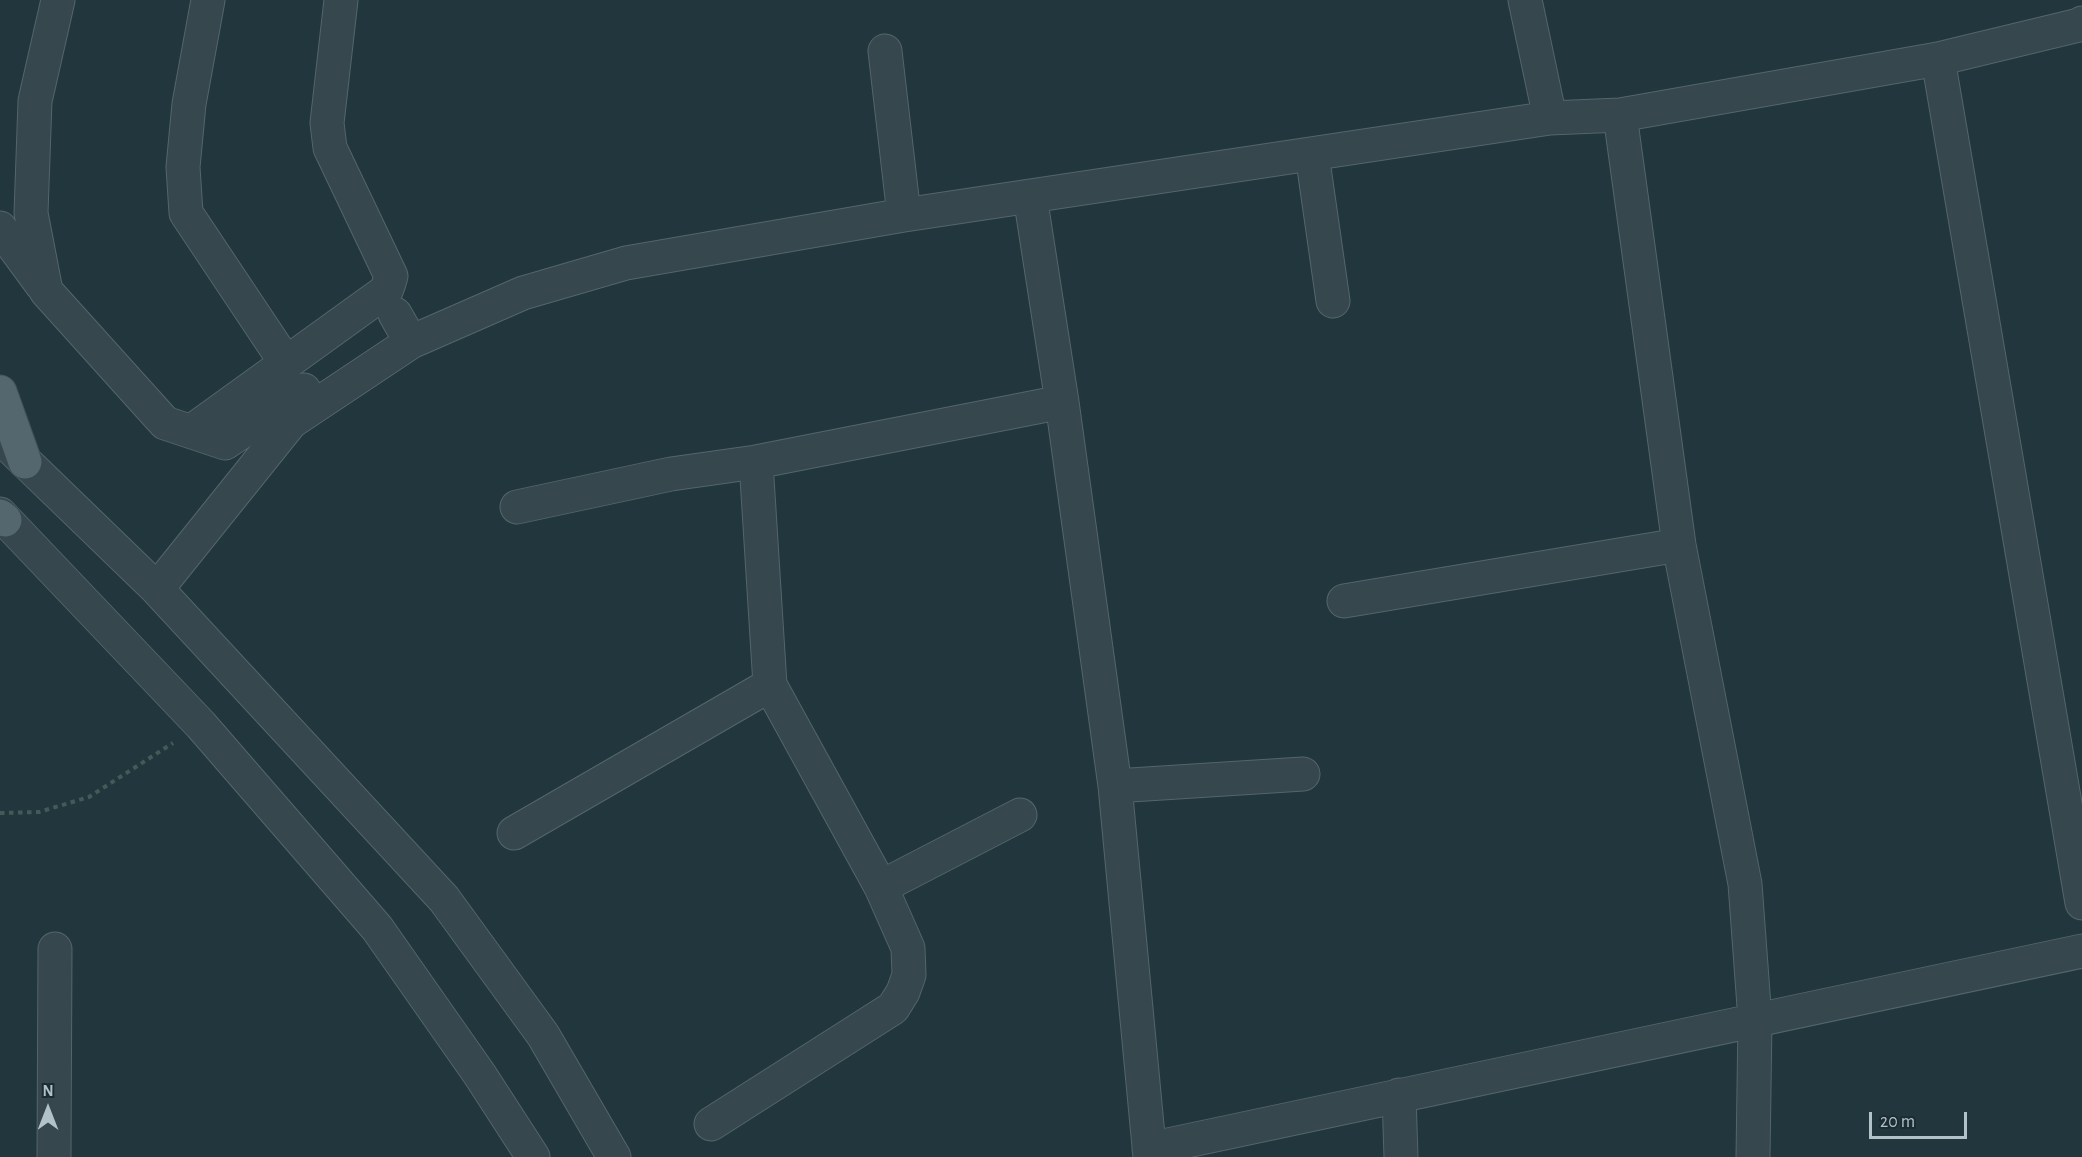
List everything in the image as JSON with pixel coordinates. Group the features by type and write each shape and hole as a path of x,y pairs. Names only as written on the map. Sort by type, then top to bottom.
{"main road":[{"path":"0,392 25,462"}],"street":[{"path":"46,291 31,213 35,100 58,0"},
{"path":"208,0 187,125 183,167 186,213 286,363"},
{"path":"192,431 386,291 391,276 330,148 327,123 342,0"},
{"path":"1525,0 1550,118"},
{"path":"0,228 46,291 165,423 225,443 392,334 626,263 904,215 1550,118 1620,114 1938,59 2082,23"},
{"path":"885,51 904,215"},
{"path":"1938,59 2082,903"},
{"path":"1620,114 1679,544 1745,884 1755,1020 1753,1157"},
{"path":"1312,154 1334,301"},
{"path":"1030,196 1062,402 1115,786 1149,1153 1399,1095 2082,951"},
{"path":"157,589 291,422 392,334"},
{"path":"517,507 670,474 756,462 1062,402"},
{"path":"0,437 157,589 444,899 543,1035 614,1157"},
{"path":"711,1125 893,1008 903,992 909,975 908,948 881,887 770,685 756,462"},
{"path":"2,517 201,725 377,928 480,1074 533,1157"},
{"path":"1344,601 1679,544"},
{"path":"514,833 770,685"},
{"path":"1115,786 1303,774"},
{"path":"881,887 1020,815"},
{"path":"54,1157 55,949"},
{"path":"1399,1095 1401,1157"}],"path":[{"path":"0,813 39,812 89,797 201,725"}]}
